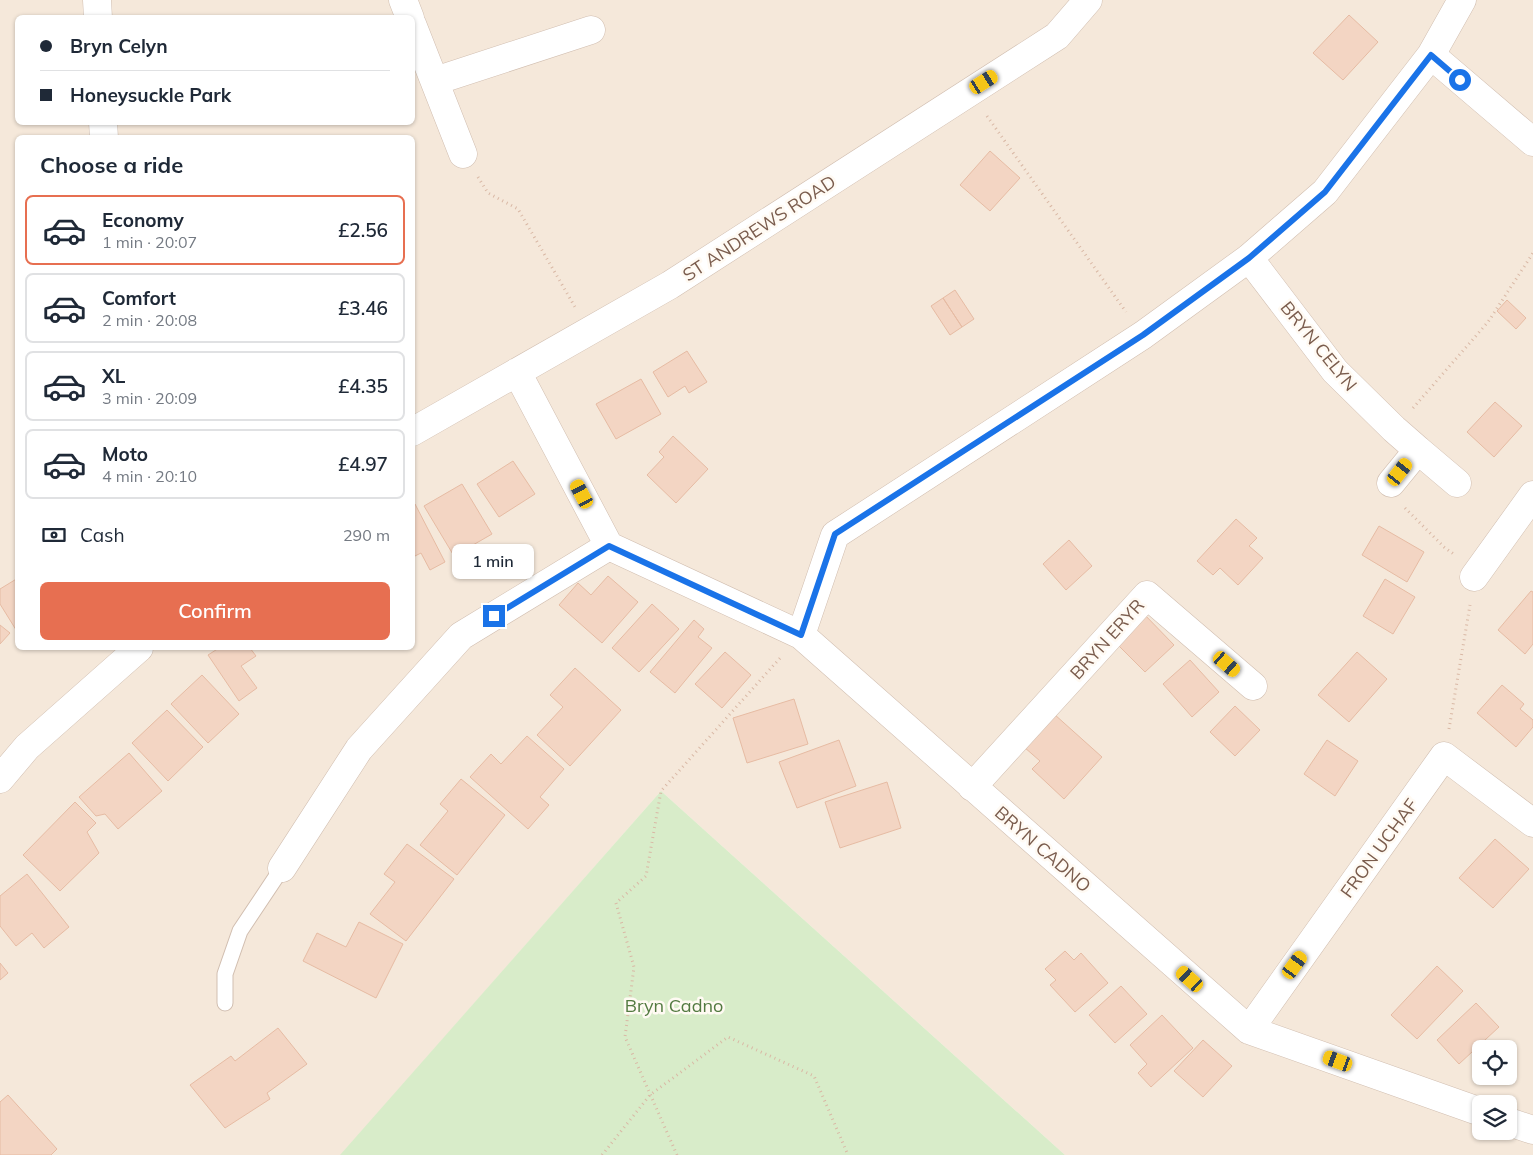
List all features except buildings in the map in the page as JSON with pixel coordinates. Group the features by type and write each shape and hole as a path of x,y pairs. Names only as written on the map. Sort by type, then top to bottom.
{"street":[{"path":"97,0 98,15"},
{"path":"404,0 409,15"},
{"name":"ST ANDREWS ROAD","path":"415,430 670,285 1057,36 1088,0"},
{"path":"801,635 835,534 1143,335 1249,258 1325,192 1431,55 1462,0"},
{"path":"435,81 591,30"},
{"path":"415,31 463,154"},
{"path":"1431,55 1533,142"},
{"name":"BRYN CELYN","path":"1249,258 1335,371 1394,429 1457,483"},
{"path":"282,868 358,749 461,636 609,546 517,372"},
{"path":"1391,483 1418,450"},
{"path":"1476,574 1533,495"},
{"name":"BRYN CADNO","path":"609,546 801,635 1249,1030 1472,1109"},
{"name":"BRYN ERYR","path":"972,787 1147,595 1253,686"},
{"path":"0,779 27,747 137,650"},
{"path":"1444,756 1533,823"},
{"name":"FRON UCHAF","path":"1249,1030 1444,756"}],"lane":[{"path":"225,1003 225,974 240,930 282,868"}],"path":[{"path":"969,91 1143,335"},
{"path":"463,154 488,193 518,209 590,331"},
{"path":"1394,429 1488,322 1533,253"},
{"path":"1391,483 1391,495 1444,547 1476,574 1444,756"},
{"path":"676,1155 625,1037 634,967 616,903 646,876 661,791 801,635"},
{"path":"602,1155 650,1095 728,1037 814,1076 848,1155"}],"shaded area":[{"path":"0,0 1533,0 1533,1155 1065,1155 661,791 341,1155 0,1155"}],"green space":[{"name":"Bryn Cadno","path":"661,791 1065,1155 340,1155"}],"route":[{"path":"494,616 609,546 801,635 835,534 1143,335 1249,258 1325,192 1431,55 1460,80"}]}
